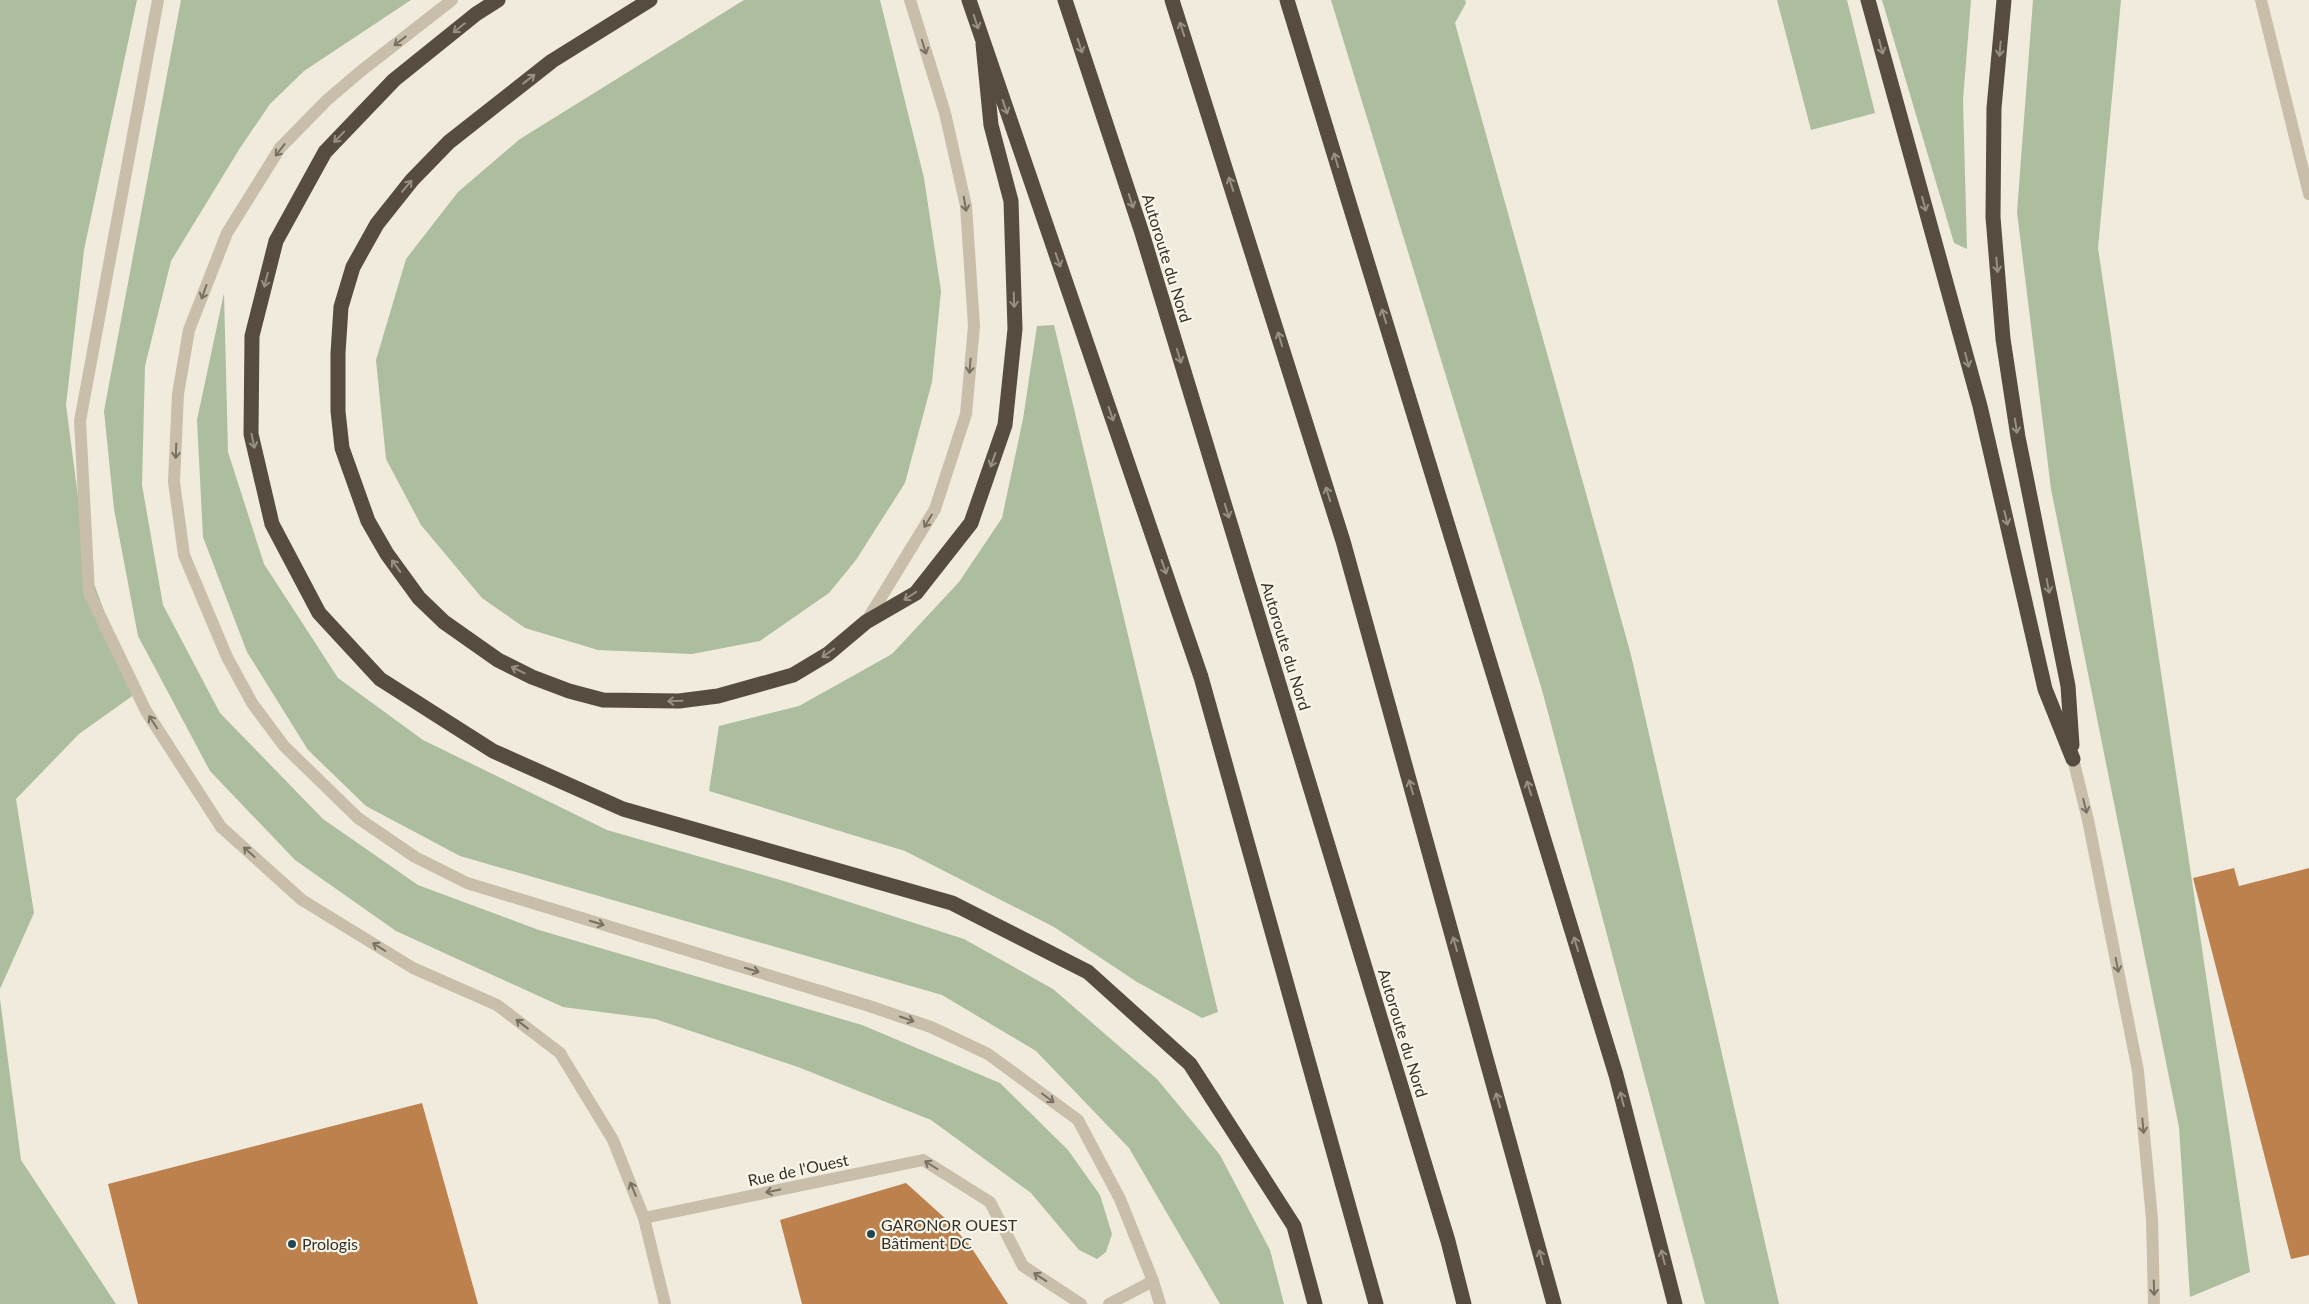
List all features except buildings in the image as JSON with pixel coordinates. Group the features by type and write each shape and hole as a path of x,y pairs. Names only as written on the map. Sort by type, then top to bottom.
{"highway":[{"path":"498,0 476,14 394,80 325,152 276,241 252,336 251,434 272,524 319,613 380,679 493,751 623,809 952,903 1088,972 1190,1064 1294,1226 1316,1304"},
{"path":"650,0 552,61 449,142 412,180 377,224 353,267 341,307 338,411 342,448 368,521 387,554 420,598 444,622 498,660 532,677 569,691 604,700 679,702 718,696 793,675 828,654 866,622 916,593 971,523 1005,425 1015,329 1011,201 991,125 983,44"},
{"path":"969,0 1202,676 1376,1304"},
{"name":"Autoroute du Nord","path":"1065,0 1142,233 1448,1241 1464,1304"},
{"path":"1172,0 1342,541 1554,1304"},
{"path":"1287,0 1616,1075 1675,1304"},
{"path":"1868,0 1980,406 2045,689 2073,759"},
{"path":"2004,0 1994,108 1993,217 2003,339 2018,437 2068,686 2073,759"}],"street":[{"path":"158,0 80,421 89,593 146,711 221,827 302,900 413,968 497,1005 560,1054 613,1140 644,1218 664,1304"},
{"path":"452,0 327,100 280,148 227,233 190,330 178,394 174,482 184,555 227,657 248,695 284,746 358,818 415,857 467,883 866,1005 931,1027 988,1054 1078,1120 1120,1199 1154,1281 1160,1304"},
{"path":"866,622 935,509 966,414 974,326 966,206 944,112 910,0"},
{"path":"2261,0 2309,194"},
{"path":"2073,759 2088,820 2138,1071 2152,1219 2154,1304"},
{"name":"Rue de l'Ouest","path":"644,1218 923,1160 990,1202 1024,1266 1081,1304"},
{"path":"1109,1304 1154,1281"}],"green space":[{"path":"0,0 137,0 84,250 66,405 87,565 135,694 79,734 16,799 34,913 0,989"},
{"path":"181,0 411,0 304,71 270,104 240,148 171,261 145,366 142,485 163,605 220,713 323,819 418,885 539,930 862,1025 1000,1083 1068,1150 1100,1195 1112,1234 1106,1252 1097,1259 1079,1250 1031,1193 931,1120 798,1067 655,1019 563,1007 396,931 295,860 210,771 138,636 114,509 104,411"},
{"path":"744,0 880,0 924,178 941,291 932,382 905,483 856,560 829,593 760,641 692,654 598,650 525,628 482,598 421,525 386,459 376,360 406,259 458,192 520,139"},
{"path":"1331,0 1465,0 1466,3 1455,23 1631,655 1779,1304 1705,1304 1542,690"},
{"path":"1777,0 1847,0 1875,113 1811,130"},
{"path":"1882,0 1971,0 1963,100 1967,249 1954,243"},
{"path":"2033,0 2121,0 2098,248 2250,1272 2190,1297 2179,1127 2051,489 2017,212"},
{"path":"224,293 228,452 264,564 338,678 423,740 607,830 784,881 964,939 1053,989 1157,1079 1220,1155 1270,1250 1284,1304 1220,1304 1129,1148 1036,1051 942,995 460,856 366,806 308,750 247,652 203,537 197,420"},
{"path":"1054,325 1218,1012 1202,1018 1137,982 1054,927 905,851 709,791 719,726 799,706 892,654 959,582 1002,518 1023,419 1037,326"},
{"path":"0,999 21,1160 116,1304 0,1304"}],"place":[{"name":"GARONOR OUEST Bâtiment DC","path":"871,1234"},
{"name":"Prologis","path":"292,1244"}]}
